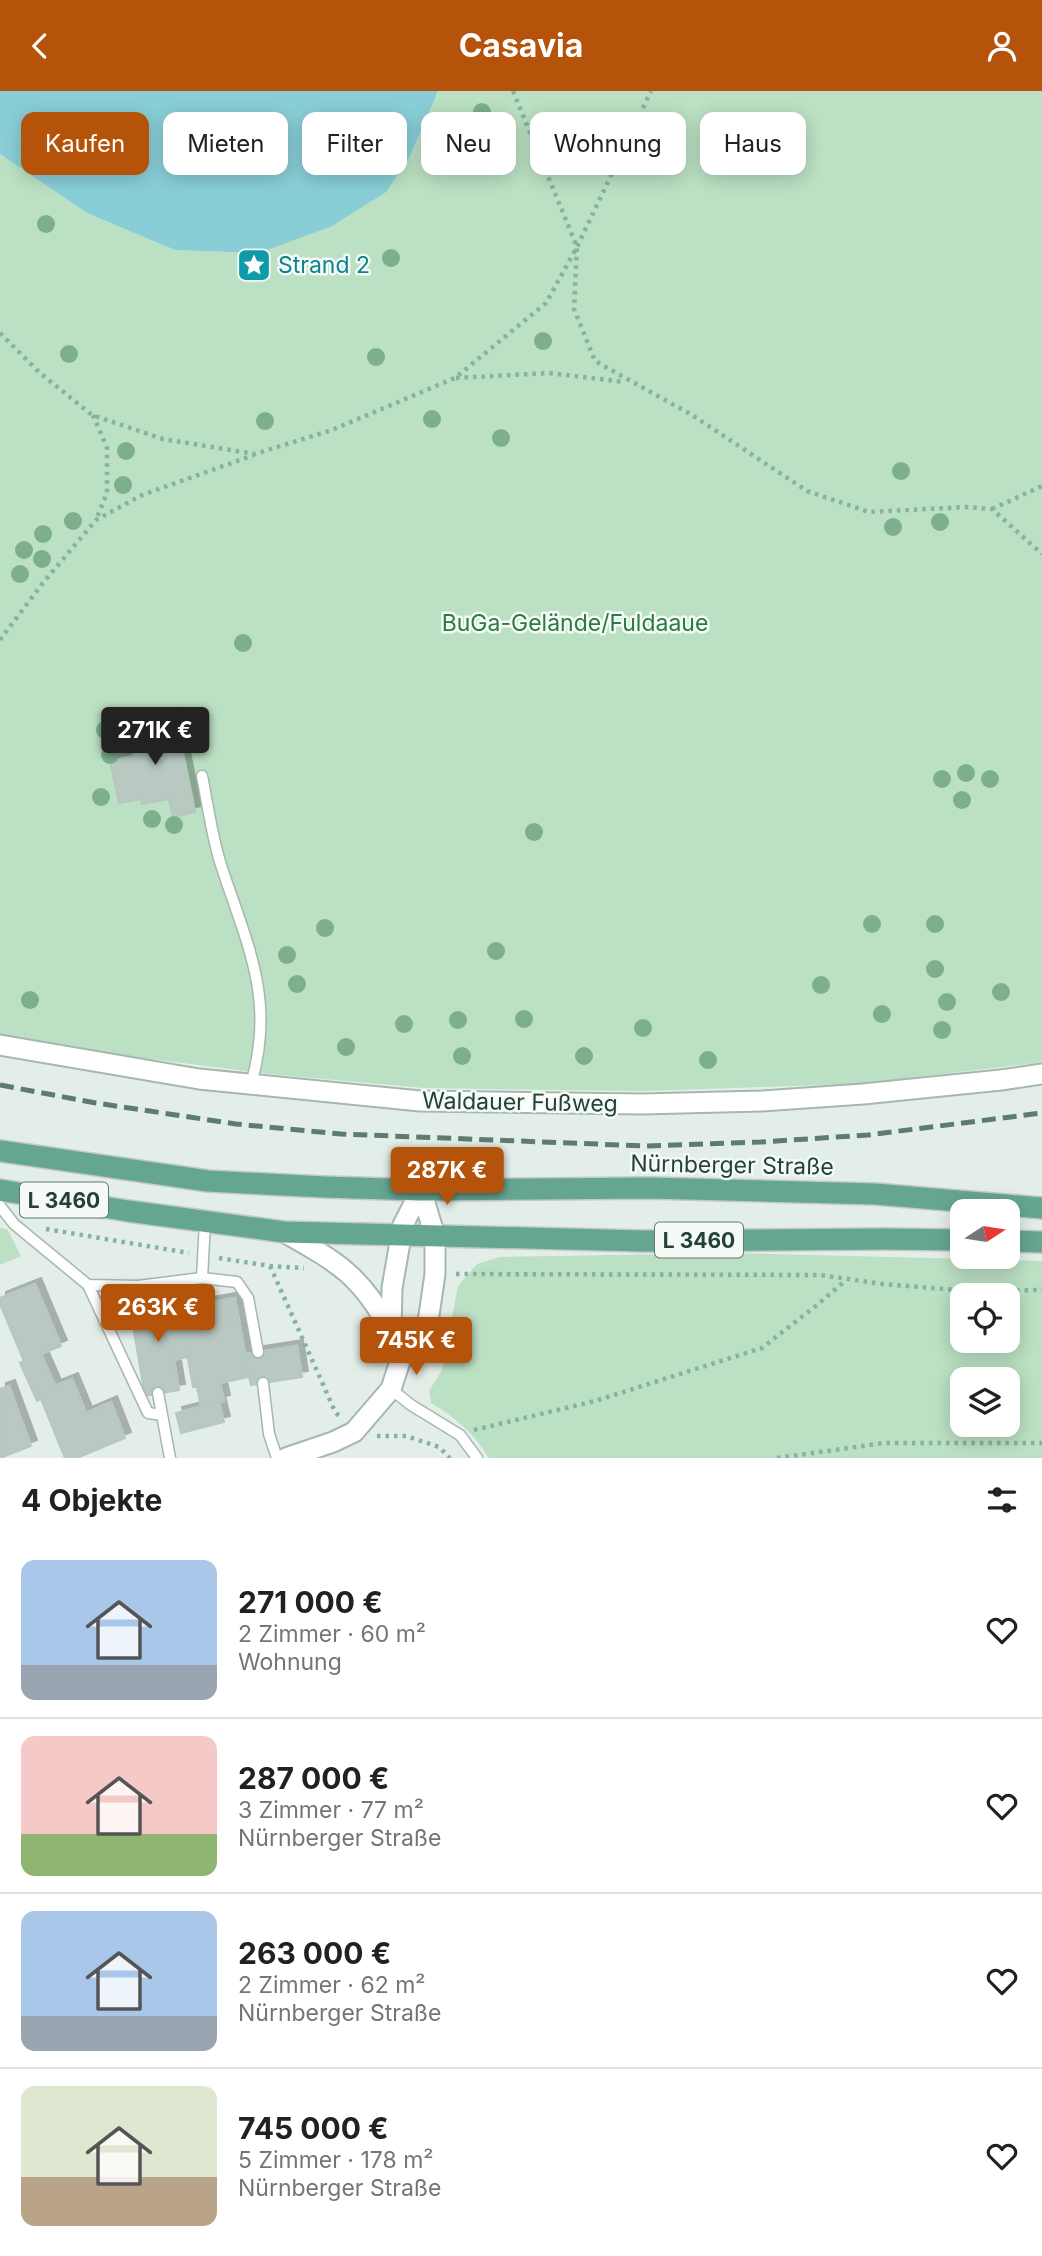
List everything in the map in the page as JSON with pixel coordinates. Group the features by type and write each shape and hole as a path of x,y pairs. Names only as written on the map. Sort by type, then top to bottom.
{"main road":[{"name":"L 3460","path":"0,1151 208,1181 421,1190"},
{"name":"Nürnberger Straße","path":"421,1190 650,1188 875,1194 1042,1208"},
{"name":"L 3460","path":"0,1190 205,1223 284,1232 401,1235"},
{"path":"401,1235 435,1236"},
{"name":"L 3460","path":"435,1236 643,1241 950,1240"},
{"path":"1020,1241 1042,1242"}],"street":[{"name":"Waldauer Fußweg","path":"0,1045 199,1079 420,1101 642,1104 762,1101 863,1094 1042,1074"},
{"path":"391,1330 392,1288 402,1225 421,1190"},
{"path":"286,1458 354,1432 391,1389 403,1352 428,1322 435,1274 435,1236 421,1190"},
{"path":"284,1232 347,1271 363,1286 377,1304 403,1352"}],"lane":[{"path":"202,776 220,863 257,974 261,1014 258,1060 250,1084"},
{"path":"0,1206 14,1224 88,1285 148,1413 162,1415"},
{"path":"202,1278 205,1223"},
{"path":"88,1285 138,1286 202,1278 237,1282 248,1298 258,1352"},
{"path":"138,1286 141,1300"},
{"path":"263,1383 269,1434 277,1458"},
{"path":"391,1389 411,1405 460,1435 477,1458"},
{"path":"158,1393 170,1458"}],"path":[{"path":"513,91 577,247 574,309 595,361 692,415 807,491 869,512 966,507 992,509 1042,486"},
{"path":"96,520 142,495 255,454 332,430 455,378 546,303 577,247 651,91"},
{"path":"0,333 40,373 92,415 163,439 255,454"},
{"path":"455,378 549,373 630,382"},
{"path":"0,640 42,584 96,520 107,493 107,448 92,415"},
{"path":"992,509 1042,555"},
{"path":"14,1224 270,1266 335,1412 354,1432 385,1437 406,1436 439,1447 450,1458"},
{"path":"435,1274 820,1275 846,1280 969,1290 1042,1290"},
{"path":"460,1435 595,1401 762,1348 846,1280"},
{"path":"776,1458 884,1443 1042,1443"}],"green space":[{"name":"BuGa-Gelände/Fuldaaue","path":"438,91 1042,91 1042,1062 859,1084 641,1091 424,1088 269,1074 96,1052 0,1034 0,154 21,168 21,175 31,175 87,213 175,250 258,253 380,175 407,175 407,158 421,130 421,175 516,175 516,112 429,112"},
{"path":"0,1228 7,1229 21,1256 0,1265"},
{"path":"735,1253 950,1259 950,1269 1020,1269 1020,1260 1042,1261 1042,1458 489,1458 463,1426 431,1403 429,1391 442,1370 458,1286 477,1264 500,1257"}],"water":[{"path":"0,91 438,91 429,112 421,112 421,130 407,160 407,112 302,112 302,175 397,175 386,192 332,226 259,253 175,250 87,213 31,175 149,175 149,112 21,112 21,168 0,154"}],"building":[{"path":"175,714 195,812 173,817 169,799 142,804 141,799 119,803 110,761 134,756 128,723"},
{"path":"35,1284 61,1346 41,1354 55,1386 72,1379 86,1413 111,1402 125,1438 77,1458 65,1458 41,1399 37,1401 20,1363 24,1361 0,1304 0,1298"},
{"path":"163,1296 165,1310 179,1308 188,1357 174,1360 179,1390 145,1396 129,1302"},
{"path":"235,1298 249,1377 220,1383 224,1401 201,1407 197,1387 193,1387 179,1308"},
{"path":"297,1346 302,1377 251,1385 245,1354"},
{"path":"9,1386 31,1446 0,1458 0,1389"},
{"path":"219,1402 224,1422 181,1433 176,1413"}],"railway":[{"path":"0,1085 96,1103 236,1124 341,1134 646,1146 868,1135 1042,1113"}],"place":[{"name":"Strand 2","path":"254,265"}]}
